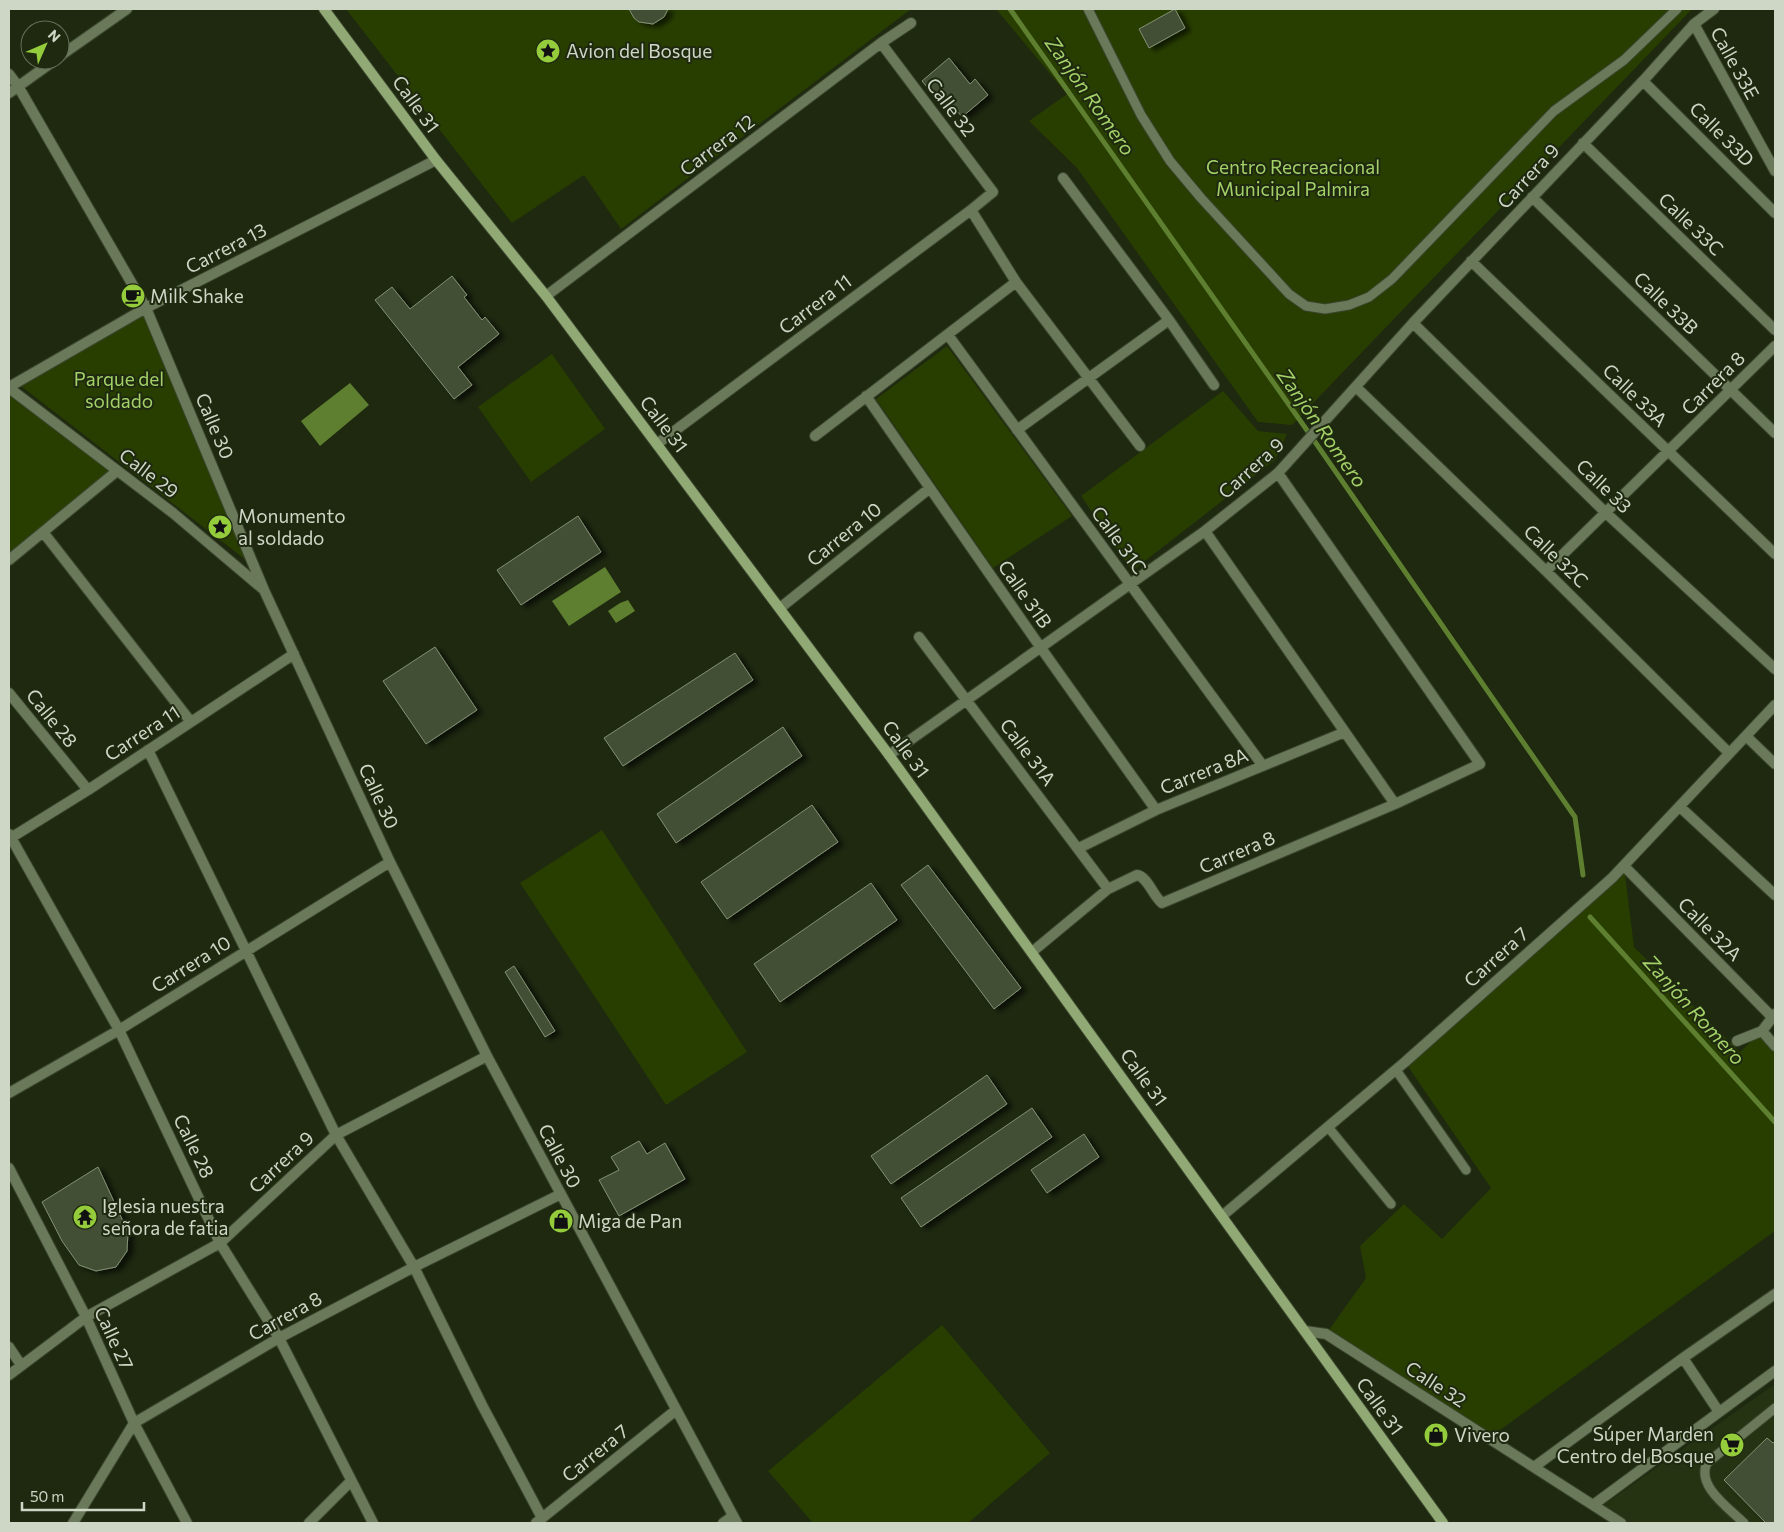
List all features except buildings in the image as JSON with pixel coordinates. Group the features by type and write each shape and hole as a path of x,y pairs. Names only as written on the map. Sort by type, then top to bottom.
{"main road":[{"name":"Calle 31","path":"324,9 436,160 546,296 889,755 1443,1523"}],"street":[{"path":"70,49 127,9"},
{"name":"Carrera 9","path":"889,755 1205,531 1278,473 1471,261 1643,81 1694,24 1714,9"},
{"name":"Carrera 12","path":"546,296 881,43 911,23"},
{"name":"Calle 33E","path":"1694,24 1775,171"},
{"name":"Calle 32","path":"881,43 993,192"},
{"path":"9,93 41,70"},
{"name":"Calle 30","path":"9,74 18,86 146,308 264,590 390,862 487,1056 735,1520"},
{"name":"Calle 33D","path":"1643,81 1775,213"},
{"name":"Calle 33C","path":"1583,143 1775,330"},
{"name":"Carrera 13","path":"9,388 146,308 436,160"},
{"path":"1062,178 1169,320 1214,385"},
{"name":"Carrera 11","path":"658,444 993,192"},
{"name":"Calle 33B","path":"1532,197 1775,433"},
{"path":"971,210 1016,282 1140,446"},
{"name":"Calle 33A","path":"1471,261 1775,554"},
{"path":"815,436 1016,282"},
{"path":"1018,430 1169,320"},
{"name":"Calle 33","path":"1413,323 1606,513 1775,669"},
{"name":"Calle 31C","path":"948,335 1262,766"},
{"name":"Carrera 8","path":"1546,571 1775,346"},
{"name":"Calle 32C","path":"1356,387 1546,571 1729,753"},
{"name":"Calle 29","path":"9,388 173,513 264,590"},
{"name":"Calle 31B","path":"866,396 1156,810"},
{"path":"9,560 117,471"},
{"name":"Carrera 8","path":"1032,952 1108,889 1140,875 1162,903 1395,804 1480,764 1278,473"},
{"name":"Carrera 10","path":"780,608 930,488"},
{"path":"1205,531 1395,804"},
{"path":"43,532 190,722"},
{"name":"Calle 31A","path":"919,636 1108,889"},
{"name":"Carrera 11","path":"10,837 88,790 294,654"},
{"name":"Calle 28","path":"9,693 88,790"},
{"name":"Carrera 7","path":"1222,1216 1396,1070 1612,878 1775,705"},
{"name":"Carrera 8A","path":"1079,848 1156,810 1345,732"},
{"path":"1746,736 1775,764"},
{"path":"148,750 336,1135 414,1267 539,1521"},
{"path":"1680,807 1775,895"},
{"name":"Calle 28","path":"10,837 119,1030 220,1243 279,1338 373,1523"},
{"name":"Carrera 10","path":"9,1094 119,1030 390,862"},
{"name":"Calle 32A","path":"1624,866 1774,1015"},
{"path":"1737,1041 1762,1031 1774,1015"},
{"path":"1762,1031 1775,1046"},
{"name":"Carrera 9","path":"9,1375 86,1317 220,1243 336,1135 487,1056"},
{"name":"Calle 27","path":"9,1168 86,1317 134,1423 187,1523"},
{"name":"Carrera 8","path":"73,1523 134,1423 279,1338 414,1267 561,1194"},
{"path":"1534,1467 1683,1358 1775,1294"},
{"name":"Calle 32","path":"1305,1331 1326,1334 1621,1523"},
{"path":"9,1347 21,1365"},
{"path":"1683,1358 1719,1412"},
{"path":"1592,1505 1775,1371"},
{"name":"Carrera 7","path":"539,1521 676,1410"},
{"path":"310,1523 351,1481"},
{"path":"724,1523 735,1520"}],"lane":[{"path":"1088,9 1141,115 1178,172 1289,294 1306,306 1325,309 1349,305 1369,296 1392,279 1554,111 1624,60 1677,9"},
{"path":"1396,1070 1466,1170"},
{"path":"1328,1127 1391,1204"},
{"path":"1744,1523 1712,1491 1705,1480 1704,1470 1707,1463 1775,1408"}],"shaded area":[{"path":"350,383 369,405 320,446 301,421"},
{"path":"605,567 621,592 569,626 552,601"},
{"path":"628,600 635,611 616,623 608,611"},
{"name":"Súper Marden Centro del Bosque","path":"1775,1384 1775,1523 1629,1523 1602,1506"}],"green space":[{"path":"346,9 911,9 621,229 584,175 512,223"},
{"name":"Centro Recreacional Municipal Palmira","path":"996,9 1692,9 1292,425 1258,422 1077,168 1029,121 1067,94"},
{"name":"Parque del soldado","path":"146,308 255,567 17,383"},
{"path":"947,346 1072,516 993,568 876,399"},
{"path":"552,354 605,429 531,482 478,407"},
{"path":"9,388 117,471 9,560"},
{"path":"1223,391 1258,431 1287,434 1275,460 1132,571 1081,496"},
{"path":"602,830 747,1052 666,1105 520,883"},
{"path":"1624,866 1634,947 1740,1052 1762,1031 1775,1046 1775,1231 1489,1438 1326,1334 1366,1278 1360,1246 1404,1204 1442,1239 1491,1188 1405,1062"},
{"path":"942,1325 1050,1453 968,1523 813,1523 768,1471"}],"waterway":[{"name":"Zanjón Romero","path":"1010,9 1304,426 1575,817 1583,875"},
{"name":"Zanjón Romero","path":"1590,917 1775,1122"}],"place":[{"name":"Avion del Bosque","path":"548,51"},
{"name":"Milk Shake","path":"133,296"},
{"name":"Monumento al soldado","path":"220,527"},
{"name":"Iglesia nuestra señora de fatia","path":"85,1217"},
{"name":"Miga de Pan","path":"561,1221"},
{"name":"Vivero","path":"1436,1435"},
{"name":"Súper Marden Centro del Bosque","path":"1732,1445"}]}
